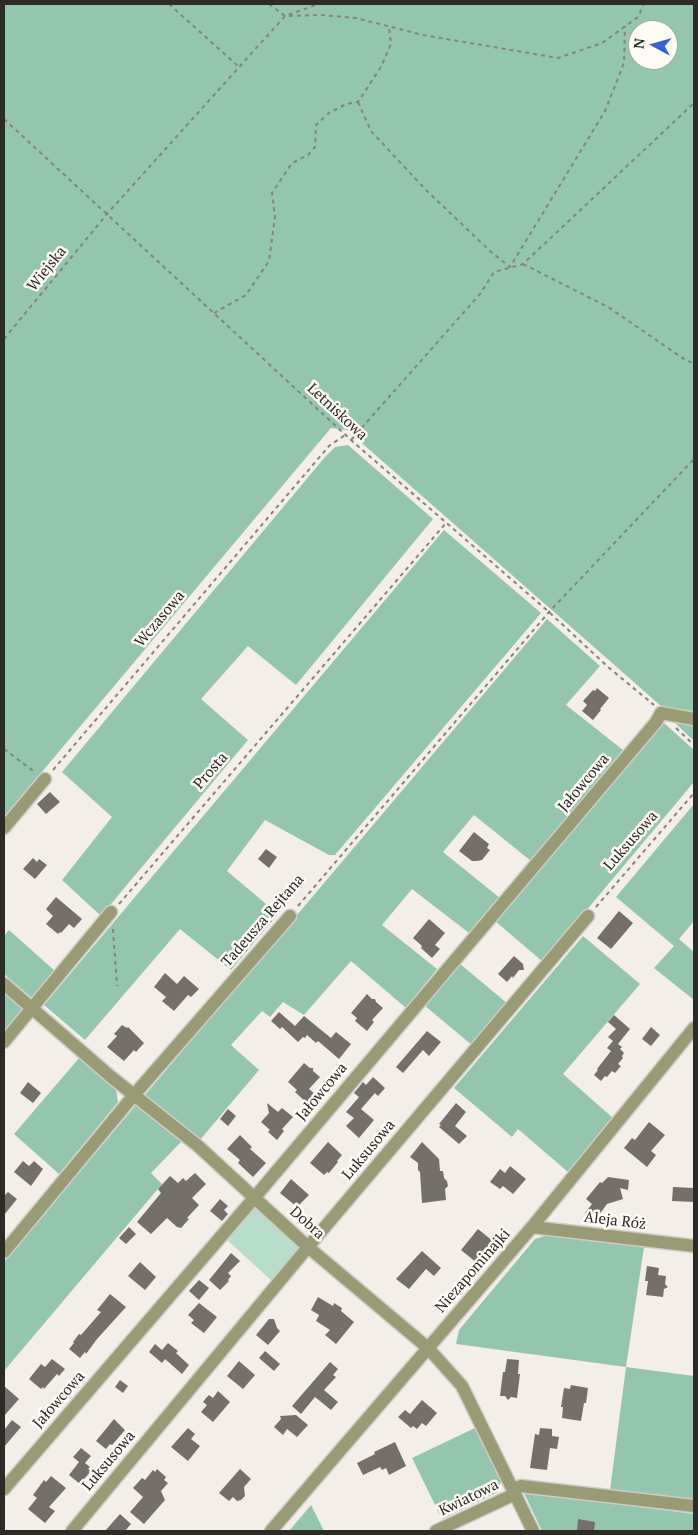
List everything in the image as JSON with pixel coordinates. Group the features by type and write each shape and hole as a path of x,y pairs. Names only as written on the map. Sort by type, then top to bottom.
{"street":[{"path":"661,713 694,720"},
{"name":"Jałowcowa","path":"4,1489 255,1197 656,722 661,713"},
{"path":"4,828 45,779"},
{"path":"4,1042 112,912"},
{"name":"Tadeusza Rejtana","path":"4,1252 134,1095 290,916"},
{"name":"Luksusowa","path":"72,1531 308,1247 588,916"},
{"name":"Dobra","path":"4,984 110,1076 197,1145 308,1247 428,1348 462,1386 533,1531"},
{"name":"Niezapominajki","path":"272,1531 532,1228 694,1028"},
{"name":"Aleja Róż","path":"532,1228 694,1246"},
{"path":"514,1491 522,1486 694,1506"},
{"name":"Kwiatowa","path":"436,1531 514,1491"}],"path":[{"path":"169,4 239,67"},
{"path":"268,4 285,16 320,15 356,18 424,35 558,58 602,43 638,17 644,4"},
{"path":"285,16 314,4"},
{"name":"Wiejska","path":"4,339 107,214 285,16"},
{"path":"510,268 605,111 624,63 625,26"},
{"path":"214,313 246,294 269,261 275,217 272,193 292,163 308,154 315,147 316,124 329,113 346,104 358,102 381,67 391,44 389,27"},
{"path":"358,102 371,131 425,189 510,268"},
{"path":"351,440 480,294 494,272 523,264 694,103"},
{"name":"Letniskowa","path":"4,119 345,435 549,612 661,713"},
{"path":"523,264 608,306 687,361 694,363"},
{"name":"Wczasowa","path":"45,779 329,446 345,435"},
{"name":"Tadeusza Rejtana","path":"290,916 549,612 694,459"},
{"name":"Prosta","path":"112,912 446,523"},
{"path":"4,749 45,779"},
{"name":"Luksusowa","path":"588,916 694,793"},
{"path":"112,912 117,986"}],"green space":[{"path":"4,4 694,4 694,714 661,706 347,430 331,428 4,817"},
{"path":"348,445 433,519 296,685 248,646 201,699 248,740 101,916 62,880 112,817 62,772 325,457 335,447"},
{"path":"444,530 541,613 335,855 329,855 265,820 227,871 278,914 231,970 180,929 85,1040 44,1005"},
{"path":"547,619 600,666 566,705 623,750 531,861 474,815 443,852 500,898 469,933 412,889 382,925 437,969 406,1008 351,961 304,1015 283,1002 270,1017 262,1011 231,1045 259,1070 200,1140 145,1095"},
{"path":"674,722 694,726 694,741"},
{"path":"664,723 694,750 694,782 543,962 495,921"},
{"path":"694,804 694,921 679,939 694,952 694,1000 654,968 674,946 616,897"},
{"path":"9,930 55,971 32,998 4,974 4,936"},
{"path":"583,936 640,984 563,1074 613,1118 568,1172 518,1129 512,1137 454,1088"},
{"path":"459,963 508,1004 473,1046 424,1005"},
{"path":"4,991 23,1008 4,1031"},
{"path":"80,1057 116,1089 118,1102 59,1174 14,1134"},
{"path":"136,1105 182,1141 151,1173 162,1184 4,1371 4,1262"},
{"path":"255,1206 302,1247 273,1282 226,1239"},
{"path":"551,1234 644,1247 626,1367 456,1344 459,1330 535,1239"},
{"path":"626,1367 694,1376 694,1501 610,1490"},
{"path":"477,1427 501,1481 498,1492 442,1519 412,1458"},
{"path":"523,1491 694,1514 694,1531 542,1531"},
{"path":"311,1505 324,1531 289,1531"}],"building":[{"path":"597,688 609,698 593,720 582,711 587,705 583,701"},
{"path":"50,792 60,802 46,814 37,804"},
{"path":"474,832 489,844 487,848 490,850 482,860 477,861 472,861 459,851"},
{"path":"266,849 277,857 269,868 258,859"},
{"path":"33,858 37,862 39,859 47,865 35,879 23,869"},
{"path":"56,897 82,919 74,928 69,924 58,934 46,924 53,916 46,909"},
{"path":"619,911 633,923 611,949 597,938"},
{"path":"429,919 445,933 435,945 440,949 432,958 413,938"},
{"path":"514,956 523,964 524,970 519,970 507,982 498,974"},
{"path":"165,973 177,984 184,976 199,989 191,997 188,995 174,1011 162,1001 166,997 154,987"},
{"path":"367,994 372,999 375,999 383,1008 372,1020 374,1022 367,1031 355,1021 357,1018 351,1013"},
{"path":"279,1012 295,1026 304,1016 331,1038 336,1032 351,1044 339,1059 318,1041 316,1043 307,1035 298,1042 282,1027 280,1029 271,1021"},
{"path":"614,1015 630,1029 618,1044 622,1047 620,1049 624,1053 623,1058 618,1064 621,1066 615,1073 612,1071 601,1081 594,1075 611,1051 607,1048 613,1041 608,1037 616,1029 608,1022"},
{"path":"122,1025 128,1027 144,1043 124,1061 107,1047 117,1036 114,1034"},
{"path":"651,1027 660,1035 651,1046 642,1039"},
{"path":"427,1031 441,1042 429,1056 423,1050 403,1073 396,1067"},
{"path":"304,1063 313,1068 313,1071 320,1077 309,1089 315,1094 307,1103 295,1092 297,1090 288,1082"},
{"path":"373,1077 385,1088 378,1096 375,1093 361,1109 374,1120 359,1138 346,1126 354,1118 346,1112 359,1097 354,1093 363,1082 366,1085"},
{"path":"28,1082 41,1093 33,1103 20,1093"},
{"path":"267,1103 278,1112 282,1108 293,1117 282,1129 284,1131 277,1140 261,1122 269,1113"},
{"path":"456,1103 466,1112 455,1126 467,1136 459,1144 439,1127 441,1125 439,1124"},
{"path":"228,1109 236,1116 228,1126 220,1119"},
{"path":"649,1122 665,1135 651,1151 656,1155 647,1167 624,1148 632,1138 635,1140"},
{"path":"240,1135 252,1147 250,1149 266,1163 253,1177 238,1163 240,1160 227,1149"},
{"path":"328,1142 342,1155 329,1173 327,1172 324,1175 310,1163"},
{"path":"422,1142 439,1159 440,1171 443,1171 448,1186 445,1189 446,1200 422,1203 418,1163 410,1157"},
{"path":"23,1161 29,1166 34,1161 43,1169 31,1186 14,1172"},
{"path":"510,1166 526,1179 513,1194 503,1186 500,1189 490,1182 500,1169 505,1173"},
{"path":"195,1173 206,1184 192,1198 199,1205 181,1228 177,1227 167,1218 151,1234 137,1222 161,1193 158,1189 170,1176 178,1183 183,1178 186,1181"},
{"path":"608,1177 629,1180 628,1190 620,1188 623,1199 607,1204 599,1215 585,1213 592,1204 586,1199 600,1182 602,1183"},
{"path":"291,1179 309,1195 297,1207 280,1193"},
{"path":"673,1187 694,1188 694,1202 672,1201"},
{"path":"8,1192 17,1199 4,1215 4,1196"},
{"path":"220,1199 228,1206 224,1210 228,1214 222,1221 210,1211"},
{"path":"129,1227 136,1234 126,1244 119,1238"},
{"path":"478,1229 494,1242 477,1263 461,1250"},
{"path":"422,1251 441,1268 434,1276 426,1269 409,1289 396,1279"},
{"path":"231,1253 240,1261 228,1273 231,1276 229,1281 220,1290 209,1280"},
{"path":"140,1262 156,1277 145,1290 128,1276"},
{"path":"647,1266 659,1268 658,1275 666,1276 665,1284 668,1287 664,1289 663,1297 646,1295 648,1281 645,1281"},
{"path":"199,1280 209,1288 199,1300 189,1291"},
{"path":"110,1294 126,1307 86,1354 85,1352 80,1358 69,1349 79,1334 81,1335 101,1312 97,1310"},
{"path":"318,1297 333,1306 334,1303 342,1308 341,1311 354,1322 336,1344 325,1335 330,1330 316,1321 319,1315 311,1310"},
{"path":"199,1303 217,1317 204,1333 191,1323 194,1320 188,1315"},
{"path":"269,1319 274,1319 280,1331 268,1345 256,1335"},
{"path":"168,1343 178,1351 176,1353 189,1365 182,1374 165,1359 162,1363 149,1352 155,1344 162,1350"},
{"path":"265,1351 280,1364 274,1371 259,1358"},
{"path":"52,1359 65,1369 59,1376 57,1374 44,1389 43,1387 41,1389 29,1379 41,1364 45,1367"},
{"path":"507,1359 519,1360 518,1374 520,1374 517,1398 511,1397 508,1400 505,1396 500,1396 503,1372 505,1372"},
{"path":"239,1361 255,1375 243,1389 227,1376"},
{"path":"330,1362 338,1369 333,1375 336,1377 324,1390 338,1402 331,1410 315,1397 301,1414 292,1406"},
{"path":"120,1380 128,1386 123,1393 115,1387"},
{"path":"571,1385 588,1388 581,1421 562,1418 563,1407 561,1407 564,1388 570,1389"},
{"path":"4,1386 19,1399 4,1416"},
{"path":"218,1391 230,1402 213,1422 201,1412 207,1405 203,1402 206,1398 209,1395 213,1398"},
{"path":"422,1400 437,1413 426,1426 422,1423 417,1429 413,1426 411,1428 398,1417 405,1410 410,1414"},
{"path":"296,1415 308,1425 297,1437 287,1429 283,1435 274,1427 281,1419 280,1416"},
{"path":"114,1419 125,1430 106,1449 96,1441"},
{"path":"12,1420 21,1427 4,1447 4,1430"},
{"path":"188,1428 195,1434 191,1439 200,1446 188,1461 171,1447"},
{"path":"540,1428 552,1429 552,1436 559,1437 557,1449 550,1448 547,1470 530,1468 535,1434 539,1435"},
{"path":"395,1442 406,1466 389,1475 386,1468 382,1470 380,1467 363,1475 357,1463"},
{"path":"81,1448 91,1456 85,1463 90,1467 88,1469 91,1471 80,1484 69,1475 79,1462 73,1457"},
{"path":"157,1469 166,1477 164,1480 168,1483 161,1491 165,1500 144,1524 130,1512 143,1497 133,1488 142,1478 145,1480 153,1470 155,1472"},
{"path":"240,1469 251,1479 244,1487 245,1496 241,1500 237,1501 233,1497 229,1501 219,1493"},
{"path":"51,1476 66,1488 49,1507 55,1511 45,1523 28,1509 37,1498 33,1495 44,1480 46,1482"},
{"path":"120,1514 131,1524 125,1531 105,1531"},
{"path":"578,1519 595,1522 594,1531 577,1531"}]}
